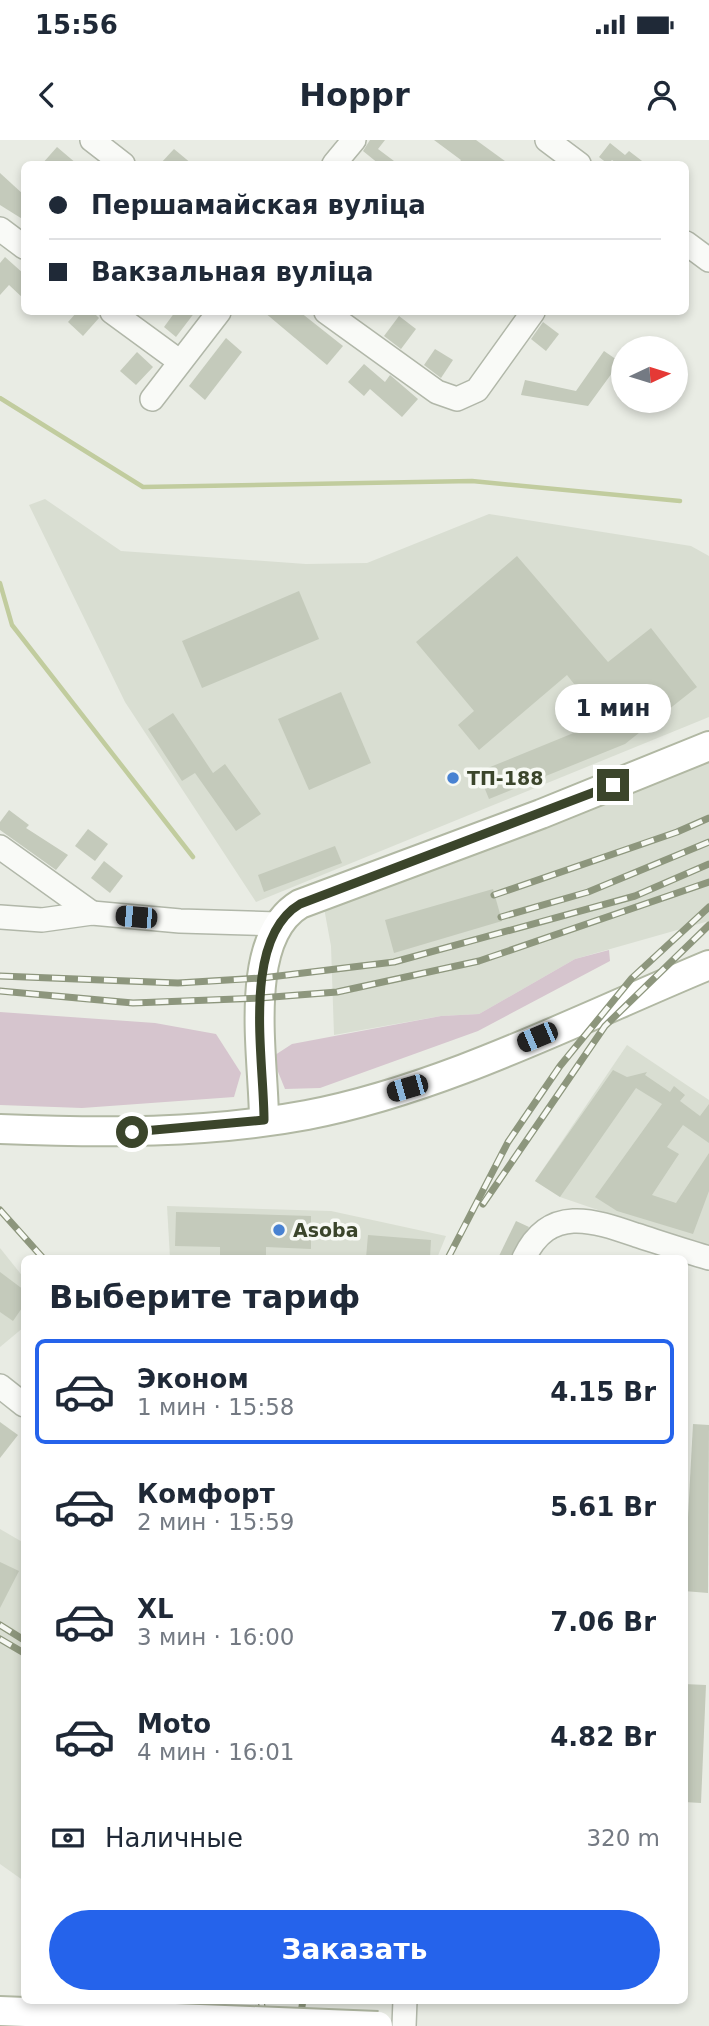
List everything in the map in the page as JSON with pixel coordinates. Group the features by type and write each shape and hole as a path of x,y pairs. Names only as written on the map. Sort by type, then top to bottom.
{"main road":[{"path":"264,1120 260,999 266,951 286,912 300,904 541,814 709,746"},
{"path":"0,1129 112,1133 306,1115 407,1088 463,1068 709,965"},
{"path":"0,2011 378,2026"}],"street":[{"path":"92,140 119,161"},
{"path":"336,161 354,140"},
{"path":"547,140 575,161"},
{"path":"0,229 21,245"},
{"path":"689,245 709,260"},
{"path":"116,315 179,361"},
{"path":"152,399 217,315"},
{"path":"330,315 437,392 457,399 477,390 531,315"},
{"path":"0,847 92,913"},
{"path":"0,917 41,920 92,913 180,921 277,925"},
{"path":"526,1255 537,1238 553,1226 583,1219 709,1258"},
{"path":"0,1387 21,1403"},
{"path":"404,2026 405,2004"}],"shaded area":[{"path":"45,499 121,551 306,564 367,563 489,514 691,546 709,556 709,717 256,902 125,702 29,505"},
{"path":"709,759 709,921 575,959 479,1014 441,1016 334,1035 331,946 324,908"},
{"path":"609,950 610,961 478,1031 320,1088 285,1089 272,1057 292,1044 441,1016 479,1014 575,959"},
{"path":"0,1012 155,1023 216,1034 241,1073 234,1097 82,1108 0,1105"},
{"path":"627,1045 709,1100 709,1248 560,1197 535,1181"},
{"path":"167,1206 331,1211 446,1236 438,1255 170,1255"},
{"path":"0,1248 21,1274 21,1330 0,1347"},
{"path":"0,1529 21,1541 21,1879 0,1864"}],"building":[{"path":"370,140 385,140 378,149 394,161 375,161 363,151"},
{"path":"434,140 476,140 505,161 460,161"},
{"path":"610,143 625,155 629,151 642,161 604,161 599,157"},
{"path":"57,147 73,161 45,161"},
{"path":"174,149 188,161 163,161"},
{"path":"0,173 21,192 21,218 0,205"},
{"path":"5,257 21,271 21,296 9,285 0,295 0,263"},
{"path":"74,315 96,315 99,318 83,336 68,322"},
{"path":"173,315 193,315 176,337 164,327"},
{"path":"268,315 304,315 343,346 327,365"},
{"path":"399,316 416,329 401,349 384,336"},
{"path":"543,322 559,334 546,351 531,339"},
{"path":"226,338 242,352 205,400 189,386"},
{"path":"435,349 453,360 441,378 424,365"},
{"path":"604,351 611,356 611,374 588,406 521,395 525,380 576,391"},
{"path":"137,352 153,367 136,385 120,371"},
{"path":"364,364 385,382 390,375 418,399 402,417 370,389 364,396 348,382"},
{"path":"517,556 608,662 651,628 697,687 625,744 489,799 478,772 603,721 567,675 479,750 458,725 474,711 416,642"},
{"path":"299,591 319,639 202,688 182,641"},
{"path":"341,692 371,763 309,790 278,719"},
{"path":"173,713 213,773 225,764 261,814 236,831 195,773 182,781 148,729"},
{"path":"9,810 29,825 26,828 68,855 56,870 0,830 0,822"},
{"path":"88,829 108,844 95,861 75,846"},
{"path":"335,846 342,863 264,892 258,875"},
{"path":"104,861 123,876 110,893 91,878"},
{"path":"493,889 502,921 394,953 385,920"},
{"path":"613,1070 627,1077 647,1072 645,1075 670,1092 674,1086 685,1095 680,1101 700,1116 709,1104 709,1143 683,1125 667,1147 679,1154 652,1195 676,1203 709,1153 709,1191 693,1234 617,1211 595,1197 662,1104 636,1088 560,1197 535,1181"},
{"path":"176,1212 311,1216 311,1249 266,1247 266,1255 220,1255 220,1247 175,1246"},
{"path":"516,1221 529,1227 512,1255 499,1255"},
{"path":"368,1235 431,1240 430,1255 366,1255"},
{"path":"0,1272 21,1288 21,1309 13,1321 0,1312"},
{"path":"0,1422 18,1435 0,1458"},
{"path":"693,1424 709,1425 708,1593 688,1591 688,1517"},
{"path":"0,1562 19,1571 0,1608"},
{"path":"688,1684 706,1685 701,1803 688,1802"}],"waterway":[{"path":"0,398 143,487 472,481 680,501"},
{"path":"0,583 12,625 193,857"}],"railway":[{"path":"494,895 677,832 709,818"},
{"path":"501,917 588,892 709,842"},
{"path":"0,976 178,983 262,978 394,962 635,896 709,864"},
{"path":"0,991 133,1003 337,992 479,961 709,882"},
{"path":"450,1255 508,1142 560,1066 632,978 709,907"},
{"path":"483,1204 605,1026 709,925"},
{"path":"0,1210 40,1255"},
{"path":"0,1625 21,1638"},
{"path":"0,1639 21,1651"},
{"path":"153,2026 160,2004"},
{"path":"262,2004 265,2026"},
{"path":"299,2026 302,2004"}],"place":[{"name":"ТП-188","path":"453,778"},
{"name":"Asoba","path":"279,1230"}],"route":[{"path":"132,1132 264,1120 260,999 262,978 266,951 286,912 300,904 613,785"}]}
